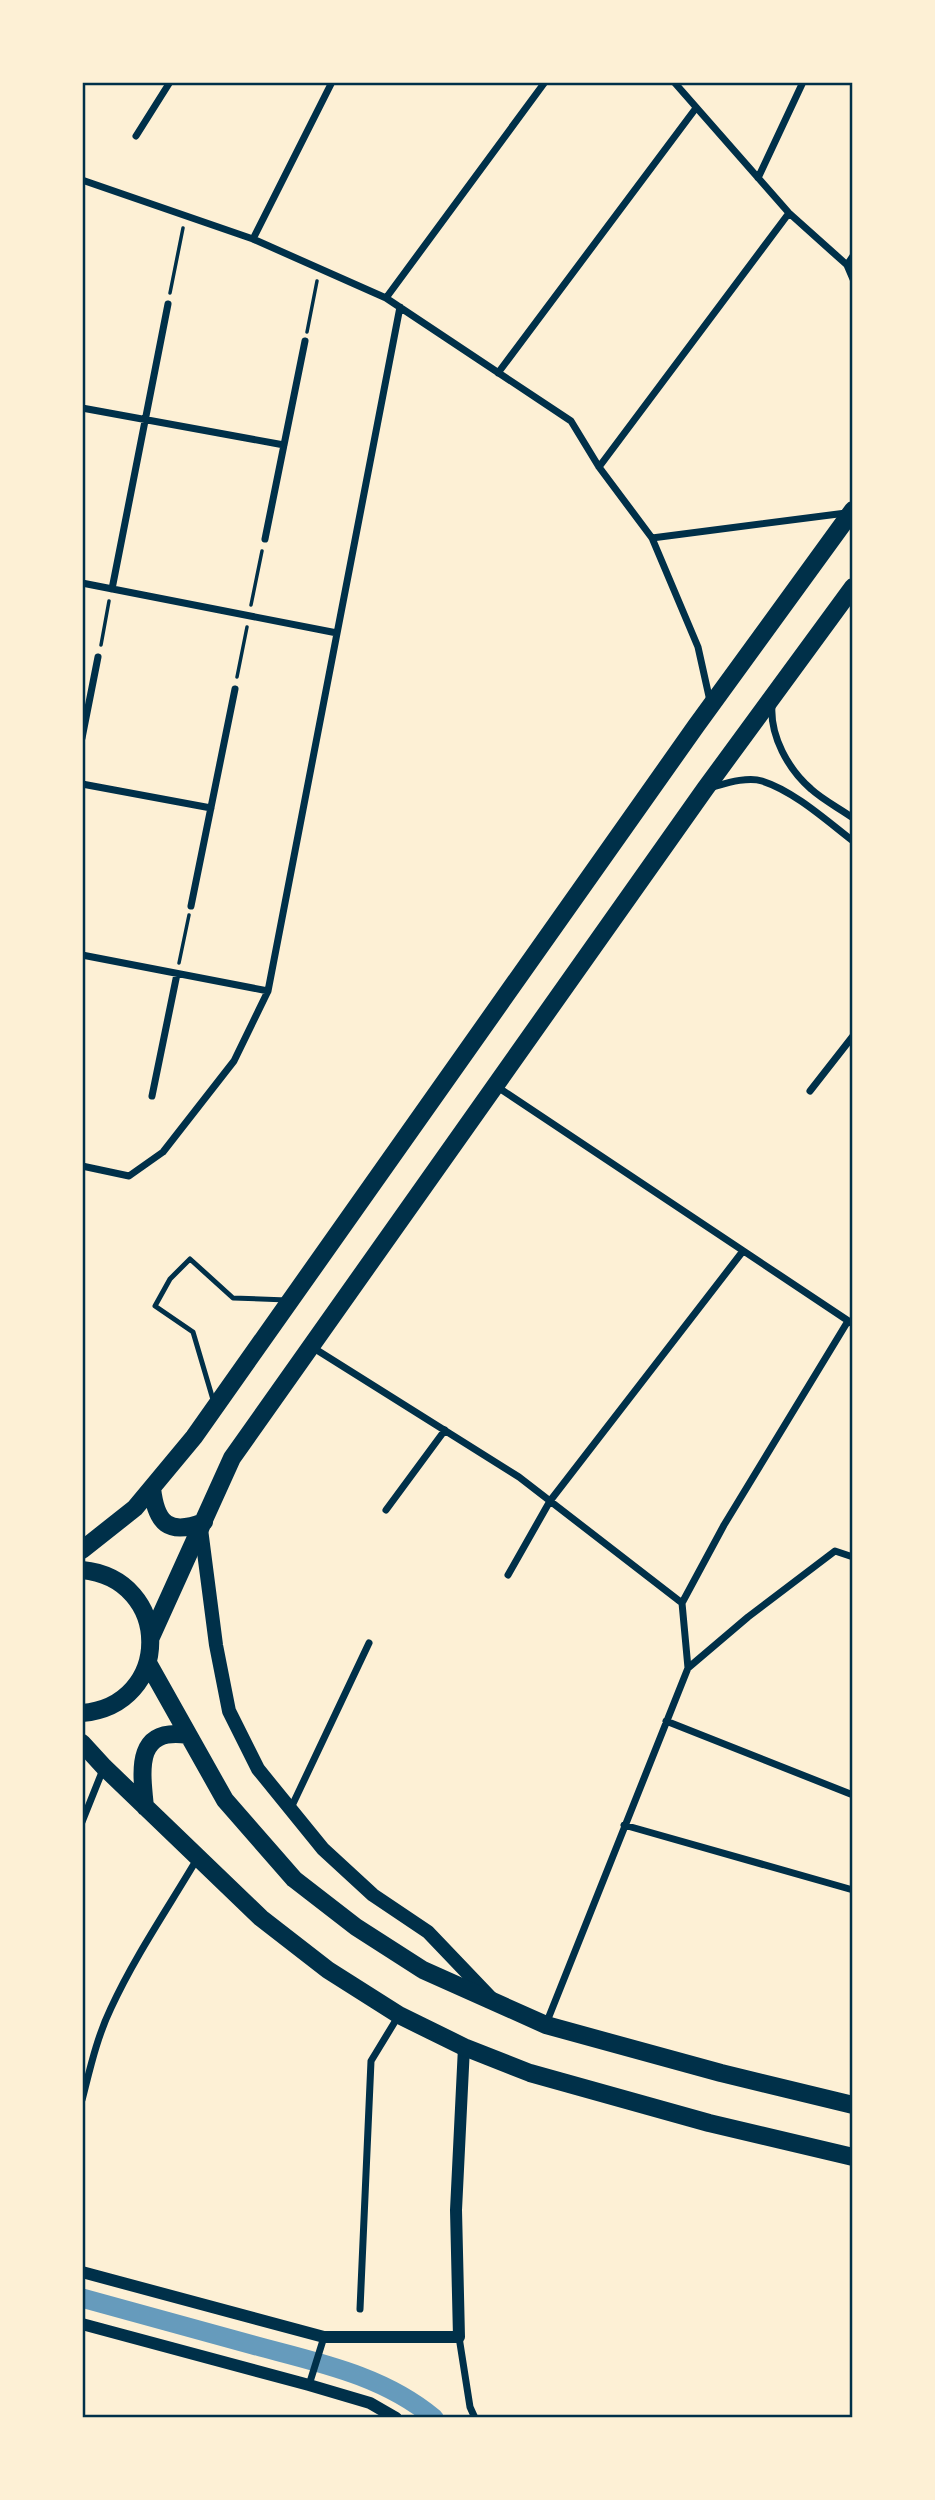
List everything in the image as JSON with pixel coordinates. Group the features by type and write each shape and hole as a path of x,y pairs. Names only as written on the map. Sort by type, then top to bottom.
{"main road":[{"path":"82,1550 135,1508 194,1437 711,706 852,512"},
{"path":"82,1713 98,1712 120,1702 137,1685 148,1663 151,1637 232,1458 705,789 853,587"},
{"path":"152,1488 158,1516 165,1524 182,1527 203,1526"},
{"path":"203,1526 216,1645 229,1711 258,1769 323,1849 373,1895 428,1932 493,2000"},
{"path":"82,1570 97,1572 118,1581 135,1596 146,1615 151,1637"},
{"path":"148,1663 225,1800 294,1880 356,1927 423,1970 546,2025 721,2073 853,2105"},
{"path":"145,1807 141,1768 144,1753 157,1739 172,1732 188,1735"},
{"path":"82,1743 261,1918 328,1970 399,2014 464,2046 530,2073 709,2123 853,2157"}],"street":[{"path":"135,136 170,82"},
{"path":"253,239 332,82"},
{"path":"386,298 545,82"},
{"path":"674,82 789,213 850,266"},
{"path":"758,178 803,82"},
{"path":"498,373 696,108"},
{"path":"82,180 253,239 386,298 571,421 599,467 652,538 698,647 711,706"},
{"path":"599,467 789,213"},
{"path":"853,256 850,266 853,279"},
{"path":"112,589 168,304"},
{"path":"82,1166 129,1176 163,1152 234,1061 268,991 400,307"},
{"path":"265,539 305,341"},
{"path":"82,408 284,445"},
{"path":"652,538 852,512"},
{"path":"82,583 337,633"},
{"path":"82,738 98,657"},
{"path":"191,906 234,689"},
{"path":"772,697 773,729 788,761 810,789 853,818 841,832"},
{"path":"705,789 732,782 761,780 790,796 853,841"},
{"path":"82,784 211,808"},
{"path":"82,955 268,991"},
{"path":"152,1096 177,974"},
{"path":"810,1091 853,1036"},
{"path":"495,1086 850,1322 724,1525 682,1603 688,1668"},
{"path":"508,1575 550,1501 743,1251"},
{"path":"311,1346 519,1477 682,1603"},
{"path":"386,1510 445,1430"},
{"path":"546,2025 688,1668 748,1617 835,1551 852,1556"},
{"path":"290,1811 369,1643"},
{"path":"666,1721 853,1795"},
{"path":"82,1822 104,1767"},
{"path":"624,1825 853,1890"},
{"path":"82,2100 110,2008 198,1858"},
{"path":"360,2309 371,2061 399,2014"},
{"path":"464,2046 456,2210 459,2337 470,2407 475,2418"},
{"path":"82,2272 324,2337 459,2337"},
{"path":"82,2324 370,2403 396,2418"},
{"path":"309,2385 324,2337"}],"lane":[{"path":"215,1407 193,1332 155,1306 170,1279 190,1259 233,1298 290,1300"}],"path":[{"path":"168,304 185,216"},
{"path":"305,341 320,269"},
{"path":"98,657 112,589"},
{"path":"177,974 191,906"}],"waterway":[{"path":"82,2298 348,2372 393,2391 434,2418"}]}
